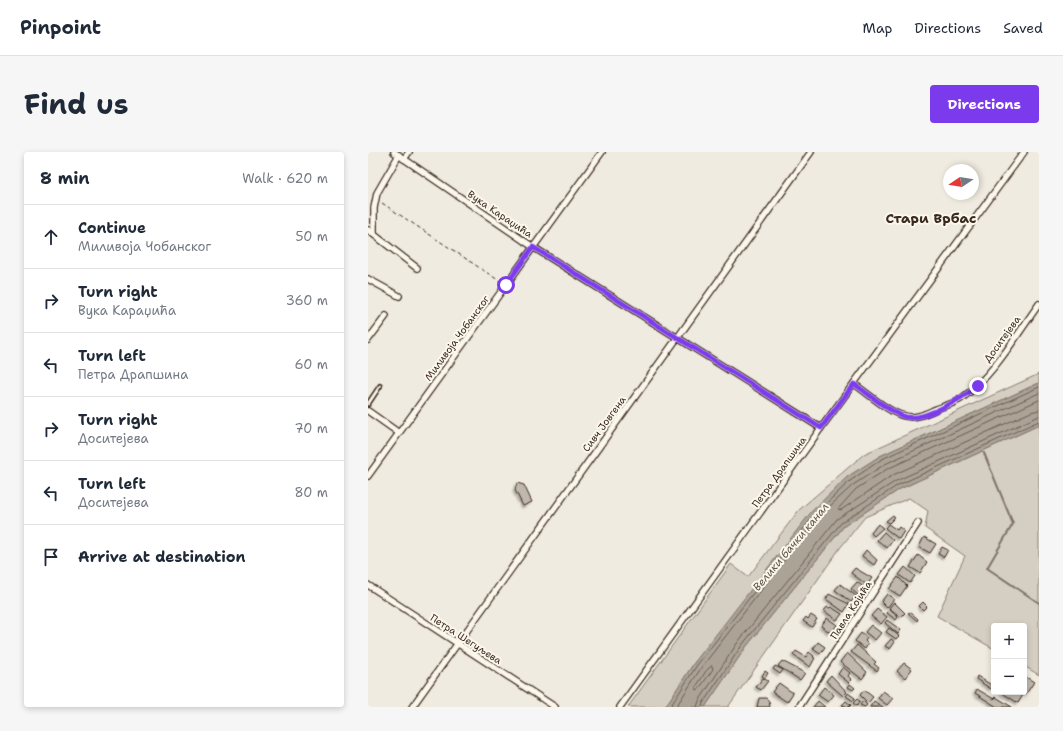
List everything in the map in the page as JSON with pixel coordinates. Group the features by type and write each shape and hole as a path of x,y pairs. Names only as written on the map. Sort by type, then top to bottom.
{"street":[{"path":"404,159 409,152"},
{"name":"Миливоја Чобанског","path":"368,476 602,152"},
{"name":"Сивч Јовгена","path":"412,707 811,152"},
{"name":"Петра Драпшина","path":"620,707 821,428 1024,152"},
{"path":"374,234 375,199 396,154"},
{"name":"Вука Караџића","path":"396,154 533,247 821,428"},
{"path":"368,230 417,268"},
{"path":"368,278 400,296"},
{"name":"Доситејева","path":"854,384 906,417 921,415 958,400 978,386 1039,304"},
{"path":"368,340 386,316"},
{"path":"368,411 399,433"},
{"name":"Павла Којића","path":"799,707 918,523"},
{"name":"Петра Шегуљева","path":"368,585 555,707"}],"lane":[{"path":"368,404 380,386"}],"path":[{"path":"375,199 506,285"}],"shaded area":[{"path":"1039,374 1039,383 880,456 847,477 694,663 665,707 628,707 731,564 748,577 799,510 864,454"},
{"path":"1039,425 1039,675 1027,668 1027,623 991,623 991,647 937,616 965,556 925,528 928,511 909,498 865,517 840,548 728,707 705,707 746,647 844,526 900,489"}],"water":[{"name":"Велики бачки канал","path":"1039,383 1039,425 900,489 844,526 746,647 705,707 665,707 694,663 812,511 847,477 880,456"}],"building":[{"path":"517,483 524,485 532,502 523,506 515,490"},
{"path":"893,515 895,517 889,523 886,521"},
{"path":"878,524 883,528 874,536 871,533"},
{"path":"888,524 897,530 899,527 904,531 899,539 885,528"},
{"path":"884,532 893,540 887,548 877,540"},
{"path":"924,537 936,544 930,553 919,547"},
{"path":"942,547 948,550 944,557 938,554"},
{"path":"866,550 877,560 874,565 862,556"},
{"path":"918,555 927,562 920,573 910,567"},
{"path":"905,567 915,576 910,583 899,575"},
{"path":"855,568 872,578 867,585 851,573"},
{"path":"898,577 907,586 900,596 889,589"},
{"path":"857,582 865,588 859,596 851,589"},
{"path":"840,584 856,596 851,602 835,590"},
{"path":"829,594 849,604 844,612 826,599"},
{"path":"887,594 894,599 887,608 881,602"},
{"path":"894,602 905,613 901,617 889,608"},
{"path":"923,602 927,606 923,610 919,606"},
{"path":"827,607 831,607 842,614 837,620 824,611"},
{"path":"877,609 887,617 881,624 871,616"},
{"path":"890,610 898,617 896,620 887,613"},
{"path":"910,612 918,619 917,621 908,613"},
{"path":"811,615 817,619 812,627 803,621 806,617 808,619"},
{"path":"827,618 837,625 831,633 821,626"},
{"path":"887,620 901,630 898,634 885,623"},
{"path":"871,625 881,633 875,640 865,632"},
{"path":"889,628 899,636 896,639 886,632"},
{"path":"861,633 867,638 865,641 868,644 865,649 855,641"},
{"path":"891,639 895,642 890,649 885,646"},
{"path":"818,642 825,647 820,654 813,649"},
{"path":"857,645 876,662 874,664 879,668 877,671 851,652"},
{"path":"796,651 806,657 809,652 814,656 813,657 815,658 810,667 793,655"},
{"path":"847,653 867,672 862,679 840,662"},
{"path":"782,661 805,673 800,680 778,666"},
{"path":"904,663 912,669 905,678 897,671"},
{"path":"775,666 783,670 780,674 773,669"},
{"path":"843,667 850,673 848,676 852,680 849,683 838,674"},
{"path":"765,671 768,673 765,678 762,676"},
{"path":"831,675 847,692 843,696 826,681"},
{"path":"977,676 991,685 991,689 976,679"},
{"path":"763,678 768,681 761,690 756,687"},
{"path":"1027,678 1034,682 1027,692"},
{"path":"779,683 793,693 787,702 772,692"},
{"path":"850,684 855,688 853,690 848,687"},
{"path":"824,687 834,695 828,702 818,695"},
{"path":"977,689 994,699 996,697 1012,707 997,707 975,693"},
{"path":"864,690 873,697 868,703 860,695"},
{"path":"883,691 893,698 887,705 878,698"},
{"path":"848,693 855,698 853,701 846,696"},
{"path":"1006,695 1023,695 1018,703"},
{"path":"759,698 766,698 769,701 770,707 757,707"},
{"path":"857,699 860,701 857,706 853,703"},
{"path":"818,701 825,707 813,707"},
{"path":"846,701 851,705 849,707 842,705"},
{"path":"863,701 867,705 865,707 860,705"},
{"path":"874,701 883,707 870,707"}],"waterway":[{"path":"984,453 1013,524 987,568 1039,603"}],"district":[{"name":"Стари Врбас","path":"931,218"}],"route":[{"path":"506,285 533,247 821,428 854,384 890,408 909,417 927,413 958,400 978,386"}]}
